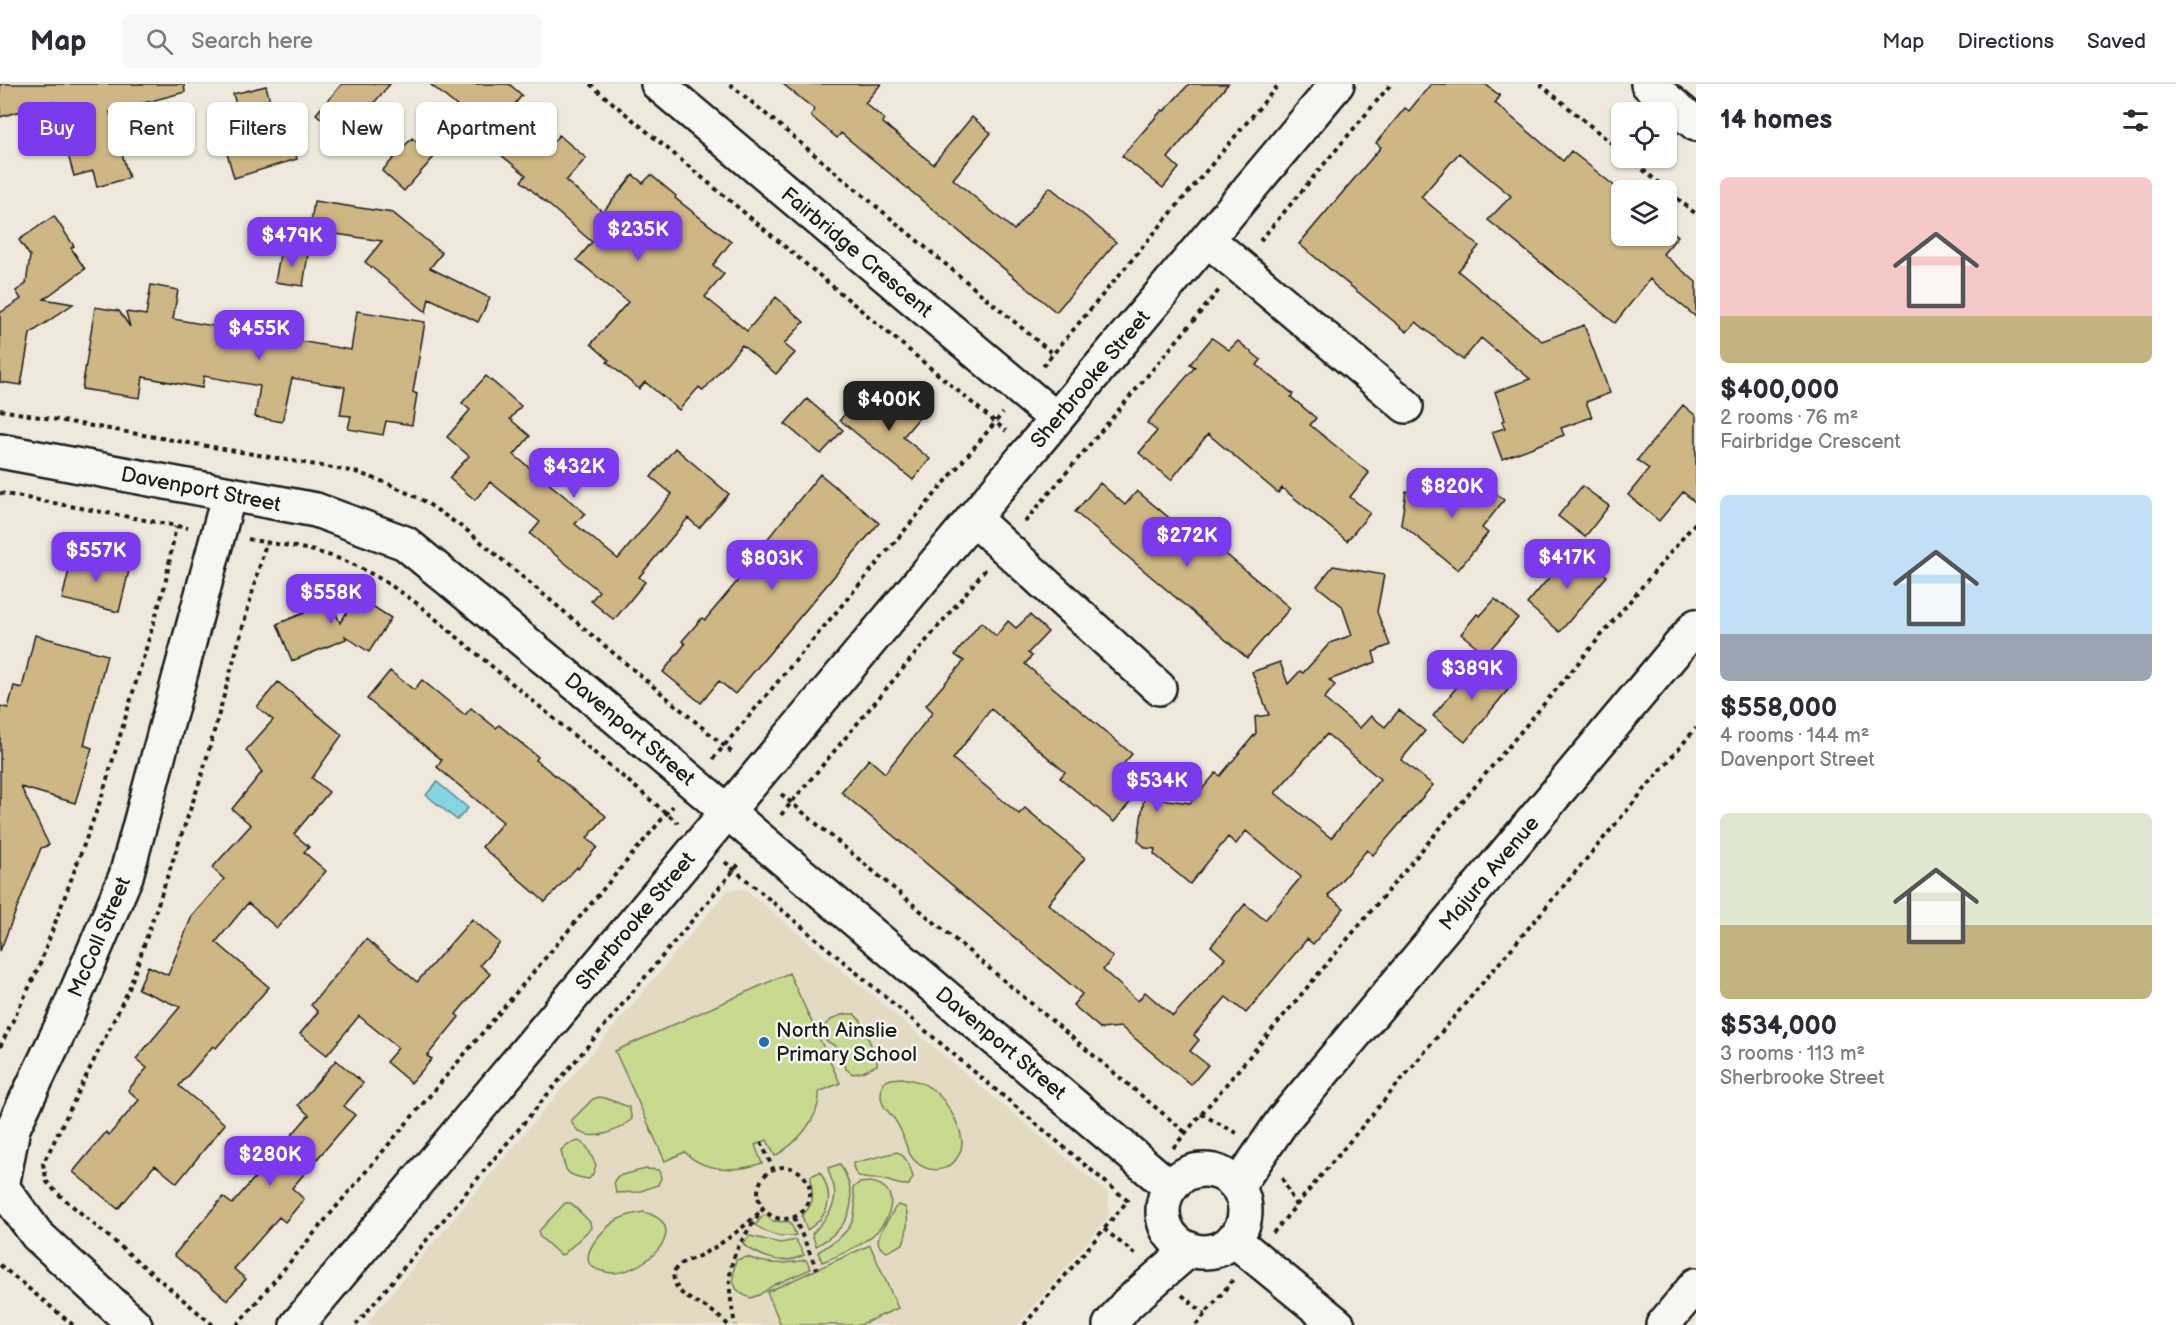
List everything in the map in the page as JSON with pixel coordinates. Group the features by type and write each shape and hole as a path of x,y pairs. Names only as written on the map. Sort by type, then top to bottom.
{"street":[{"name":"Fairbridge Crescent","path":"658,84 1056,419"},
{"name":"Sherbrooke Street","path":"297,1325 1337,84"},
{"path":"1648,84 1696,124"},
{"path":"1207,239 1406,406"},
{"name":"Davenport Street","path":"0,451 316,510 405,543 1170,1187"},
{"name":"McColl Street","path":"135,1325 37,1235 2,1187 13,1128 65,1019 126,876 230,494"},
{"path":"973,518 1159,688"},
{"name":"Majura Avenue","path":"1237,1188 1283,1120 1696,626"},
{"name":"Majura Avenue","path":"1204,1170 1283,1120"},
{"path":"1204,1170 1222,1175 1237,1188 1243,1197 1245,1208 1244,1220 1233,1239 1213,1251 1202,1252 1180,1245 1166,1228 1163,1218 1162,1207 1170,1187 1185,1174 1194,1171 1204,1170"},
{"path":"1119,1315 1166,1228"},
{"path":"1233,1239 1338,1325"},
{"path":"1119,1315 1190,1249"},
{"path":"1663,1325 1696,1285"}],"path":[{"path":"590,84 1030,450"},
{"path":"730,84 1053,354"},
{"path":"1185,1132 791,802 1391,84"},
{"path":"1540,84 1611,143"},
{"path":"1641,168 1696,214"},
{"path":"0,410 356,472 387,483 424,501 469,532 724,745"},
{"path":"1238,1134 1200,1114 1696,522"},
{"path":"0,1047 38,969 102,796 165,585 176,526"},
{"path":"213,1325 56,1192 47,1182 43,1164 129,989 202,775 266,543"},
{"path":"237,1325 667,814 419,605"},
{"path":"1281,1176 1296,1206 1696,728"},
{"path":"356,1325 734,870 1128,1200"},
{"path":"761,1142 773,1169"},
{"path":"785,1167 805,1178 809,1188 809,1200 803,1210 794,1217 777,1218 769,1215 763,1209 759,1201 760,1182 773,1169 785,1167"},
{"path":"728,1325 710,1310 683,1295 675,1285 673,1274 679,1266 712,1249 745,1226 763,1209"},
{"path":"735,1325 729,1281 731,1260 763,1209"},
{"path":"794,1217 817,1269"},
{"path":"1024,1325 1104,1229"},
{"path":"0,1265 72,1325"},
{"path":"1196,1325 1205,1314"}],"shaded area":[{"name":"North Ainslie Primary School","path":"745,889 1108,1193 1109,1216 1018,1325 365,1325 728,890"}],"green space":[{"path":"789,973 840,1083 819,1092 819,1102 811,1121 799,1137 783,1151 775,1156 767,1140 755,1145 762,1163 732,1169 711,1167 692,1159 685,1152 665,1161 615,1051"},
{"path":"846,1014 854,1014 861,1021 877,1060 877,1065 863,1072 853,1074 846,1069 839,1049 827,1041 823,1034 828,1022"},
{"path":"902,1078 921,1083 932,1089 954,1116 962,1142 958,1157 947,1167 934,1170 914,1160 898,1124 883,1104 881,1092 883,1082"},
{"path":"599,1097 629,1107 632,1119 609,1133 583,1134 571,1121 593,1099"},
{"path":"579,1141 587,1147 596,1165 589,1179 575,1176 565,1168 561,1150 568,1144"},
{"path":"897,1152 906,1159 911,1169 913,1177 909,1185 864,1178 856,1174 853,1163"},
{"path":"840,1164 850,1189 849,1211 838,1230 816,1246 812,1234 829,1213 834,1201 834,1187 828,1168"},
{"path":"646,1169 659,1170 661,1178 658,1185 638,1192 616,1193 614,1181 618,1176"},
{"path":"820,1172 827,1189 828,1204 821,1218 807,1230 802,1216 812,1201 811,1176"},
{"path":"871,1182 888,1191 891,1199 883,1225 858,1245 822,1262 818,1252 844,1233 853,1219 855,1200 853,1188 859,1183"},
{"path":"565,1203 571,1203 590,1222 591,1228 564,1254 560,1255 539,1236 539,1231"},
{"path":"898,1205 905,1207 907,1211 906,1235 903,1244 887,1252 879,1245 878,1240 881,1231"},
{"path":"644,1212 659,1219 666,1229 664,1240 657,1251 633,1268 619,1272 606,1272 593,1267 588,1256 590,1249 601,1234 617,1220"},
{"path":"764,1215 773,1221 790,1222 796,1235 775,1235 755,1225"},
{"path":"750,1236 780,1243 796,1240 804,1255 789,1260 766,1257 745,1246 743,1243"},
{"path":"870,1245 898,1308 860,1325 781,1325 767,1292"},
{"path":"747,1257 776,1263 806,1260 811,1269 751,1298 736,1288 733,1279 736,1260"}],"water":[{"path":"437,782 468,808 457,820 426,795"}],"building":[{"path":"0,84 184,84 185,92 148,102 108,102 108,156 123,156 129,178 97,187 93,171 74,176 68,156 96,156 96,102 18,102 18,112 0,117"},
{"path":"342,84 390,84 375,102 326,102"},
{"path":"430,84 509,84 522,95 516,102 452,102"},
{"path":"783,84 881,84 865,103 884,119 882,122 933,164 972,117 991,133 953,179 1014,230 1050,187 1116,242 1056,312 841,133 837,138 811,116 814,109"},
{"path":"1189,84 1228,84 1168,158 1179,168 1163,188 1122,156 1162,110 1164,111"},
{"path":"1431,84 1485,84 1500,96 1495,103 1563,161 1571,151 1611,183 1611,246 1670,246 1663,254 1696,282 1696,317 1650,279 1615,323 1488,220 1511,196 1459,153 1421,197 1479,246 1458,271 1542,341 1584,325 1610,393 1586,402 1592,417 1561,428 1564,435 1502,459 1492,432 1505,428 1502,421 1505,420 1495,392 1530,379 1481,338 1463,360 1416,322 1407,332 1299,244 1381,147 1376,143 1405,108 1409,111"},
{"path":"266,86 270,102 235,102 233,94"},
{"path":"559,135 586,158 566,181 603,212 633,175 643,183 651,175 676,196 675,198 731,242 713,265 724,274 705,297 747,331 776,297 804,322 784,344 795,353 776,374 742,345 703,391 699,387 679,410 645,382 639,389 607,362 609,360 591,344 628,302 577,260 592,242 521,181 526,175 502,156 557,156"},
{"path":"412,138 416,141 416,156 434,157 404,191 382,171 396,156 404,156 404,147"},
{"path":"228,156 296,156 297,159 234,178"},
{"path":"314,201 393,213 442,253 430,268 490,298 478,322 429,298 426,312 365,262 382,241 310,230"},
{"path":"54,216 74,246 71,248 85,269 44,299 73,304 30,334 21,385 0,382 0,313 21,299 16,291 26,284 30,256 19,240"},
{"path":"281,249 308,254 303,286 275,282"},
{"path":"151,285 178,290 173,319 351,350 357,311 425,322 413,392 417,394 412,425 386,421 383,435 348,429 351,416 340,415 345,387 292,378 282,422 255,417 260,386 204,376 202,388 143,377 140,398 82,389 95,307 119,311 130,327 126,312 146,315"},
{"path":"1212,338 1229,350 1238,341 1261,360 1257,365 1293,394 1291,397 1316,418 1310,425 1369,473 1350,497 1370,513 1347,541 1282,488 1278,493 1208,434 1171,480 1139,453 1157,431 1147,423 1195,367 1190,364"},
{"path":"486,376 521,406 510,419 530,436 514,455 585,513 575,524 618,559 672,494 651,477 675,448 729,494 699,528 688,518 639,577 645,582 614,620 591,601 599,591 530,534 540,522 490,482 475,500 449,478 469,456 447,437 470,410 462,403"},
{"path":"897,391 923,413 903,437 930,459 913,480 840,420 855,401 861,406 866,401 880,412"},
{"path":"807,399 843,430 821,454 785,424"},
{"path":"1683,405 1696,416 1696,503 1683,492 1659,521 1628,495 1649,469 1637,460"},
{"path":"820,474 879,523 735,694 719,681 701,703 663,672 685,644 682,641 702,618 705,620 746,571 744,568"},
{"path":"1472,474 1504,500 1482,528 1488,533 1458,570 1401,524 1406,491 1447,497 1452,490 1456,494"},
{"path":"1100,483 1125,505 1137,491 1209,551 1215,545 1290,608 1247,658 1075,512"},
{"path":"1582,486 1609,506 1585,537 1558,516"},
{"path":"1573,549 1607,576 1560,632 1527,604"},
{"path":"73,554 130,566 119,612 62,599"},
{"path":"1333,566 1384,575 1377,612 1390,645 1373,652 1376,662 1329,680 1335,685 1324,699 1360,728 1371,716 1385,727 1399,710 1425,731 1401,760 1433,785 1373,855 1367,850 1328,896 1344,908 1313,944 1307,939 1246,1013 1226,997 1194,1035 1199,1040 1190,1051 1208,1065 1191,1085 1121,1027 1101,1029 1073,1005 1082,994 841,792 869,759 885,773 933,712 926,705 964,661 955,655 981,622 996,636 1008,621 1016,628 1030,615 1048,632 1028,653 1032,656 1025,664 1132,754 1113,776 1136,795 1114,822 1060,778 1065,772 991,709 953,759 1019,814 1025,808 1085,858 1048,904 1113,957 1103,970 1138,1001 1145,992 1173,1016 1225,958 1211,946 1245,904 1265,920 1301,877 1246,831 1236,844 1228,837 1190,884 1154,854 1155,849 1146,848 1138,841 1144,797 1190,803 1216,773 1220,776 1256,733 1255,717 1269,715 1252,672 1280,662 1288,684 1300,671 1303,673 1330,643 1352,635 1342,606 1317,586","holes":["1327,734 1380,779 1331,838 1275,793"]},
{"path":"325,587 340,623 357,596 391,618 369,652 345,636 346,639 292,661 277,624 304,613 298,599"},
{"path":"1495,599 1518,618 1486,654 1461,634 1477,614 1480,616"},
{"path":"35,635 107,655 84,745 92,748 75,803 21,787 49,845 41,848 0,951 0,706 8,708 14,686 22,688"},
{"path":"1479,660 1511,686 1465,742 1433,716"},
{"path":"390,671 414,690 422,680 465,715 471,708 496,728 499,725 538,757 536,760 606,816 587,838 597,847 545,902 482,847 503,822 437,767 442,760 367,699"},
{"path":"278,682 342,735 312,778 329,792 294,834 309,847 304,852 326,871 277,928 248,903 216,942 269,987 216,1048 213,1046 179,1086 225,1124 177,1183 155,1165 118,1209 73,1172 106,1132 109,1135 139,1100 128,1090 147,1068 136,1059 180,1007 138,989 148,966 168,975 192,916 224,879 212,868 251,825 232,809 262,772 246,750 273,720 257,707"},
{"path":"472,919 500,943 480,965 490,974 456,1014 459,1017 427,1056 432,1059 411,1083 386,1062 398,1048 359,1016 327,1055 300,1034 318,1012 311,1005 366,939 417,982"},
{"path":"336,1060 363,1083 344,1106 355,1115 292,1188 304,1199 285,1222 279,1217 234,1269 246,1279 227,1300 174,1255 223,1197 232,1204 309,1115 298,1105"}],"place":[{"name":"North Ainslie Primary School","path":"764,1042"}]}
